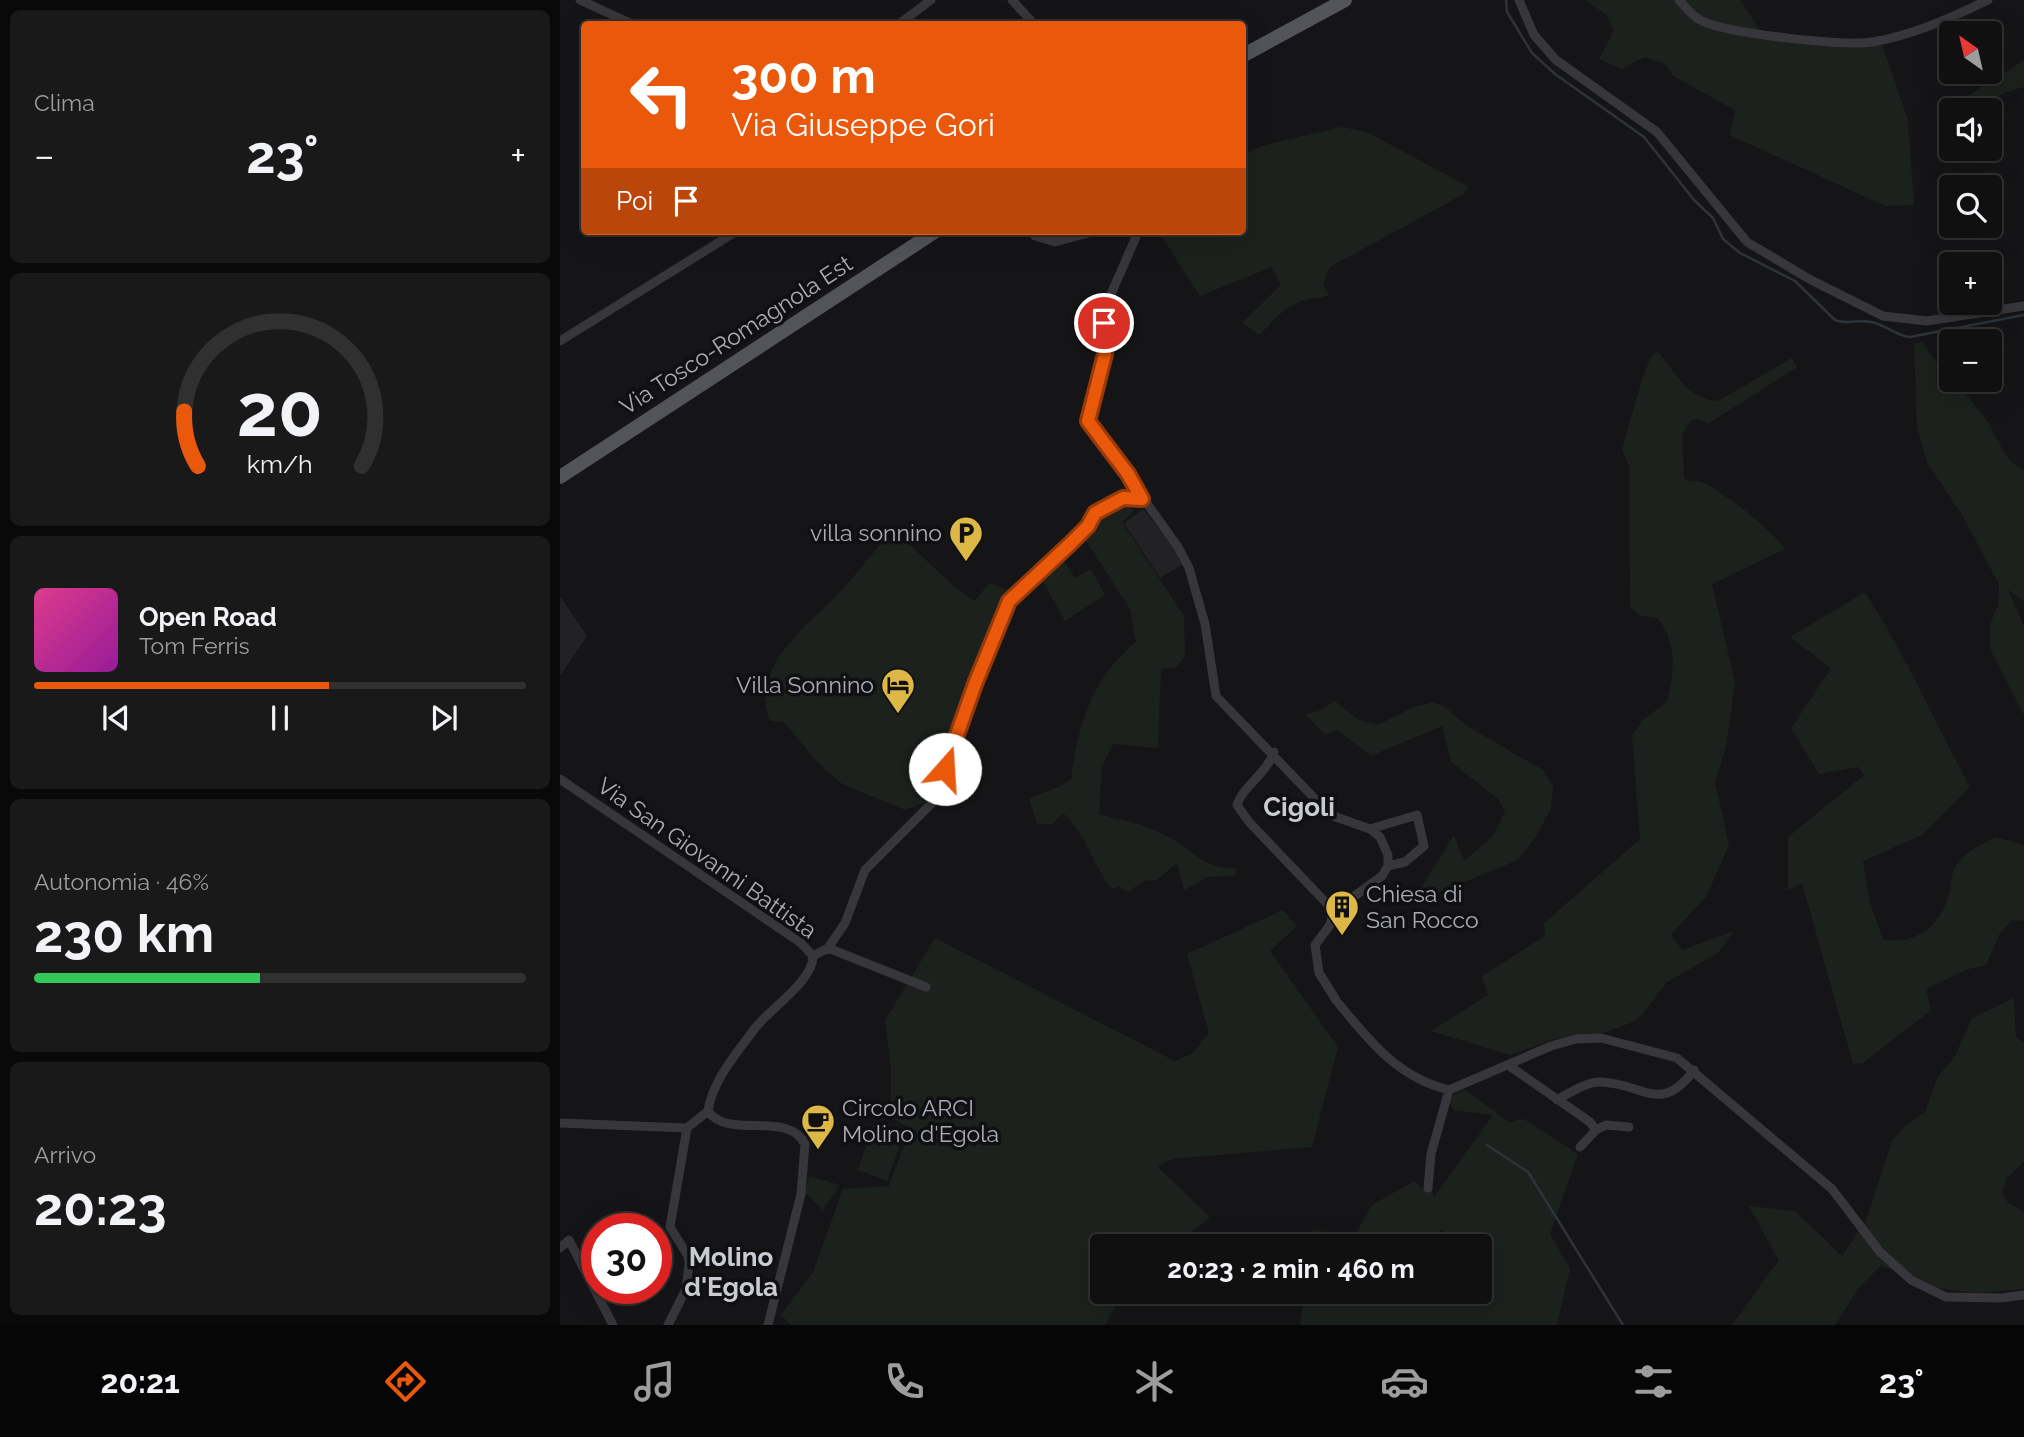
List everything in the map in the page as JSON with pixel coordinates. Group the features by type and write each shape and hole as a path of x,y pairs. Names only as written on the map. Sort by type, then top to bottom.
{"main road":[{"path":"1246,54 1345,0"},
{"name":"Via Tosco-Romagnola Est","path":"560,477 930,235"}],"street":[{"path":"580,0 626,21"},
{"path":"903,21 931,0"},
{"path":"1012,0 1031,21"},
{"path":"1519,0 1534,35 1556,60 1657,132 1747,242 1811,280 1883,316 1927,321 2024,306"},
{"path":"1679,0 1700,21 1726,29 1809,39 1871,42 1940,21 1988,0"},
{"path":"560,341 731,235"},
{"path":"1034,235 1055,242 1081,235"},
{"path":"1136,235 1111,294 1104,323 1105,354 1088,421 1128,474 1142,499 1178,547 1189,568 1205,624 1216,696 1273,752 1318,802 1336,817 1370,829 1383,842 1388,855 1388,866 1382,876 1334,911 1314,952 1319,973 1337,1002 1395,1065 1431,1086 1449,1090 1551,1046 1576,1039 1601,1038 1677,1058 1832,1189 1880,1252 1911,1280 1946,1297 2001,1298 2024,1295"},
{"path":"813,956 828,948 845,923 864,870 934,801 975,684 1009,601 1062,553 1088,526 1095,513 1123,498 1142,499"},
{"path":"1273,752 1268,767 1240,795 1237,806 1334,911"},
{"name":"Via San Giovanni Battista","path":"560,779 801,943 813,956 808,973 757,1025 710,1095 708,1111"},
{"path":"1370,829 1417,815 1424,846 1405,862 1388,866"},
{"path":"828,948 926,988"},
{"path":"1508,1065 1590,1122 1595,1130"},
{"path":"1557,1100 1572,1090 1600,1082 1662,1096 1675,1091 1694,1070"},
{"path":"1428,1188 1431,1154 1449,1090"},
{"path":"668,1325 686,1289 688,1264 688,1256 670,1227 675,1186 687,1128 708,1111 719,1122 791,1130 805,1144 801,1194 768,1325"},
{"path":"560,1123 687,1128"},
{"path":"1580,1147 1595,1130 1606,1125 1629,1126"},
{"path":"560,1248 569,1240 613,1325"}],"shaded area":[{"path":"1585,0 1740,0 1766,39 1882,45 1908,120 1914,205 1885,206 1730,135 1735,110 1673,76 1665,64 1645,57 1621,69 1599,59 1614,31 1606,14"},
{"path":"2024,60 2024,87 1994,98 1965,98 1986,84 2002,84 2002,74"},
{"path":"1342,127 1367,132 1469,187 1464,194 1330,267 1323,284 1329,295 1293,305 1275,318 1260,335 1242,323 1281,285 1272,267 1200,296 1161,235 1246,235 1246,153 1265,145"},
{"path":"1923,342 1939,365 1939,392 1964,392 1981,412 2007,456 2024,470 2024,601 2008,590 2024,626 2024,715 1990,649 1990,624 1998,605 1999,584 1962,515 1927,462 1917,428 1914,344"},
{"path":"1658,351 1690,390 1718,401 1792,358 1797,367 1708,424 1697,419 1690,421 1682,435 1684,478 1704,483 1724,495 1759,522 1785,549 1712,584 1735,682 1726,747 1715,782 1729,845 1706,897 1671,934 1682,950 1734,931 1718,953 1667,982 1641,1016 1631,1023 1600,1034 1554,1039 1510,1055 1431,1031 1488,995 1482,976 1545,936 1544,923 1640,839 1632,735 1644,719 1667,702 1672,658 1668,637 1657,618 1639,615 1630,606 1629,467 1622,449 1643,376 1651,357"},
{"path":"1127,504 1134,511 1122,522 1184,616 1185,656 1176,668 1161,669 1158,748 1113,744 1102,766 1099,814 1132,822 1173,839 1215,866 1237,868 1235,876 1208,877 1184,890 1177,863 1157,880 1144,881 1128,892 1118,886 1112,889 1071,821 1063,813 1052,824 1037,824 1029,798 1071,779 1083,721 1098,686 1108,671 1136,642 1130,609 1086,541 1102,518"},
{"path":"1143,509 1176,550 1183,564 1160,578 1124,523"},
{"path":"893,530 953,585 975,601 989,583 1009,590 996,607 926,802 905,810 842,784 818,763 784,722 770,721 765,702 773,667 783,651"},
{"path":"1064,561 1075,578 1091,569 1105,595 1065,621 1041,578"},
{"path":"1865,592 1907,664 1970,787 1922,835 1863,861 1870,904 1884,940 1907,939 1934,923 1946,903 1957,864 1972,850 1996,837 2024,845 2024,921 2012,920 2000,933 1986,965 1965,970 1926,989 1931,1010 1863,1063 1853,1064 1802,883 1788,890 1788,837 1864,775 1858,767 1819,774 1791,728 1831,668 1790,637"},
{"path":"560,596 587,636 560,676"},
{"path":"1335,701 1359,720 1379,724 1414,707 1434,702 1446,708 1467,726 1543,770 1553,787 1551,808 1536,837 1518,860 1411,904 1454,835 1464,861 1493,836 1505,811 1498,799 1451,762 1442,726 1371,756 1337,730 1326,735 1305,714 1319,711"},
{"path":"1283,910 1297,926 1270,951 1338,1047 1312,1147 1171,1159 1158,1167 1210,1217 1189,1234 1090,1234 1090,1304 1117,1304 1105,1325 791,1325 781,1315 813,1272 843,1189 889,1186 910,1129 891,1117 891,1068 885,1020 935,938 1175,1061 1193,1053 1209,1033 1187,954"},
{"path":"2014,998 2016,1037 2024,1043 2024,1161 2007,1178 2002,1192 2008,1203 2024,1212 2024,1289 1974,1293 1937,1288 1913,1275 1880,1266 1858,1289 1835,1325 1732,1325 1779,1261 1749,1206 1795,1211 1842,1256 1866,1220 1892,1141 1907,1124 1925,1112 1938,1076 1954,1058 1972,1018"},
{"path":"1464,1089 1509,1122 1524,1119 1578,1154 1550,1234 1570,1269 1557,1325 1300,1325 1303,1304 1492,1304 1492,1234 1445,1234 1442,1229 1440,1234 1355,1234 1372,1205 1414,1181 1422,1189 1432,1190 1434,1197 1493,1115 1453,1110 1450,1103 1453,1095"},
{"path":"875,1121 905,1131 887,1181 858,1170"},
{"path":"809,1176 840,1185 823,1210 805,1193"},
{"path":"1313,1230 1340,1234 1312,1234"}],"waterway":[{"path":"1506,0 1507,12 1532,53 1555,74 1644,137 1694,200 1713,218 1723,239 1740,253 1795,281 1835,320 1876,323 1910,337 2024,315"},
{"path":"1487,1145 1528,1172 1623,1325"}],"place":[{"name":"villa sonnino","path":"966,563"},
{"name":"Villa Sonnino","path":"898,715"},
{"name":"Chiesa di San Rocco","path":"1342,937"},
{"name":"Circolo ARCI Molino d'Egola","path":"818,1151"}],"district":[{"name":"Cigoli","path":"1299,807"},
{"name":"Molino d'Egola","path":"731,1272"}],"route":[{"path":"945,769 975,684 1009,601 1053,562 1088,526 1095,513 1108,503 1123,498 1142,499 1128,474 1088,421 1105,354 1104,323"}]}
